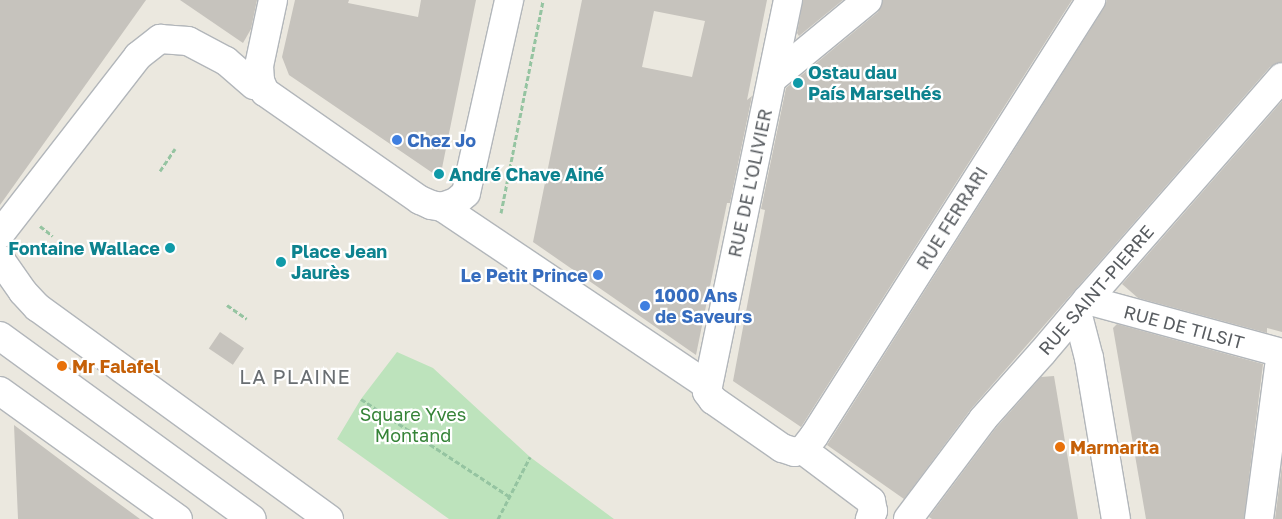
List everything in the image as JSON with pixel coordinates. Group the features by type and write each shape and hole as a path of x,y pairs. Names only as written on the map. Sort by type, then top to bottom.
{"street":[{"path":"273,0 259,74 265,92 420,200 430,205 442,207 709,376 707,392 713,400 782,448 794,452 809,443 871,501 873,511 870,519"},
{"path":"442,207 456,202 466,193 509,0"},
{"name":"RUE DE L'OLIVIER","path":"709,376 788,0"},
{"path":"772,79 868,0"},
{"name":"RUE FERRARI","path":"809,443 1091,0"},
{"path":"0,234 138,56 160,39 188,41 226,61 254,85"},
{"name":"RUE SAINT-PIERRE","path":"913,514 983,419 1282,78"},
{"path":"0,259 23,292 37,307 329,519"},
{"path":"1082,306 1116,519"},
{"name":"RUE DE TILSIT","path":"1082,306 1282,353"},
{"path":"0,336 252,519"},
{"path":"1259,519 1282,353"},
{"path":"0,391 178,519"}],"path":[{"path":"494,240 543,0"},
{"path":"160,171 175,149"},
{"path":"227,305 247,319"},
{"path":"362,399 510,497"},
{"path":"498,519 530,457"}],"green space":[{"name":"Square Yves Montand","path":"397,352 433,368 530,457 614,519 449,519 337,439 361,399"}],"building":[{"path":"0,0 146,0 0,205"},
{"path":"180,0 257,0 251,29 243,43"},
{"path":"295,0 349,0 348,3 418,17 421,0 476,0 440,178 289,75 282,57"},
{"path":"582,0 767,0 747,100 752,96 730,203 727,203 696,355 533,242","holes":["654,11 705,21 692,77 642,67"]},
{"path":"803,0 843,0 799,36 797,33"},
{"path":"883,0 1072,0 801,427 733,381 765,210 761,209 786,88 878,12"},
{"path":"1107,0 1282,0 1282,62 1270,67 971,409 904,499 827,445 1104,8"},
{"path":"1282,101 1282,332 1267,328 1267,333 1138,298 1122,284"},
{"path":"1117,324 1263,364 1244,519 1146,519 1113,328"},
{"path":"220,332 244,348 233,365 209,349"},
{"path":"1054,376 1078,519 932,519 929,517 995,429 1041,377"},
{"path":"14,425 91,483 140,519 18,519"},
{"path":"1282,464 1282,519 1275,519"}],"place":[{"name":"Ostau dau País Marselhés","path":"798,83"},
{"name":"Chez Jo","path":"397,140"},
{"name":"André Chave Ainé","path":"439,174"},
{"name":"Fontaine Wallace","path":"170,248"},
{"name":"Place Jean Jaurès","path":"281,262"},
{"name":"Le Petit Prince","path":"598,275"},
{"name":"1000 Ans de Saveurs","path":"645,306"},
{"name":"Mr Falafel","path":"62,366"},
{"name":"Marmarita","path":"1060,447"}],"district":[{"name":"LA PLAINE","path":"295,376"}]}
